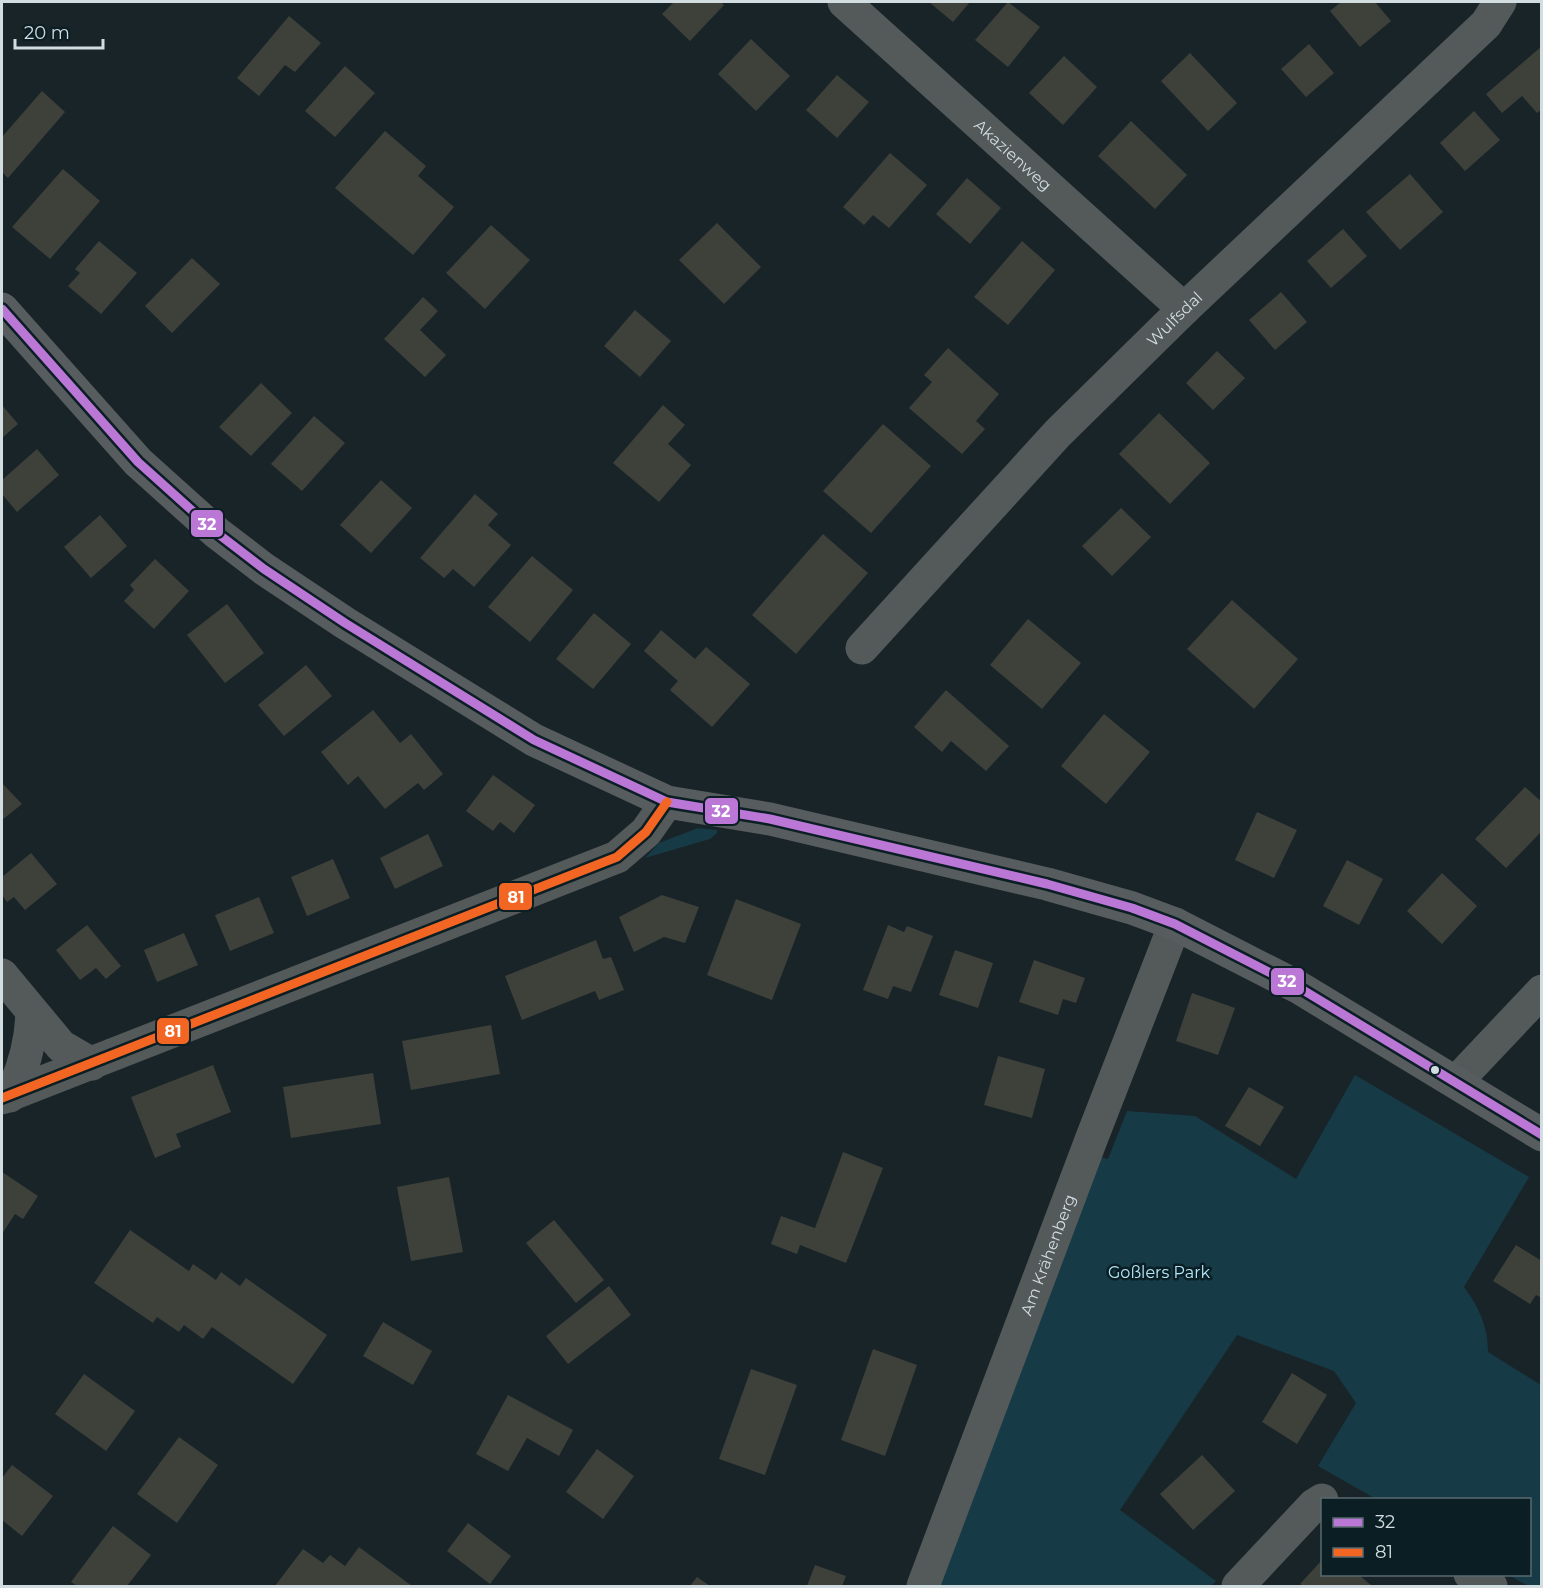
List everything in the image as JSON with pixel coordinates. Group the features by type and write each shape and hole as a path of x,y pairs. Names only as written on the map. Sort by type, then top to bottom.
{"street":[{"name":"Akazienweg","path":"844,2 1184,309"},
{"name":"Wulfsdal","path":"862,648 1058,433 1184,309 1486,24 1500,2"},
{"path":"2,309 145,469 186,507 264,569 345,623 534,740 667,802 770,819 1047,884 1132,908 1175,924 1298,987 1542,1135"},
{"path":"6,1097 617,857 646,832 667,802"},
{"name":"Am Krähenberg","path":"923,1587 1090,1140 1175,924"},
{"path":"2,975 61,1046 92,1064"},
{"path":"1456,1082 1542,991"},
{"path":"6,1097 21,1075 28,1047 32,1012"},
{"path":"1238,1587 1314,1505 1321,1501"},
{"path":"1472,1576 1491,1587"}],"green space":[{"path":"698,828 717,830 717,833 710,839 645,858 659,843"},
{"name":"Goßlers Park","path":"1355,1075 1529,1177 1464,1287 1482,1318 1488,1352 1541,1385 1541,1586 1529,1586 1510,1576 1531,1576 1531,1498 1374,1498 1318,1466 1356,1403 1334,1371 1237,1335 1120,1510 1216,1581 1211,1586 938,1586 1101,1157 1108,1159 1127,1111 1195,1116 1296,1179"}],"building":[{"path":"674,2 720,2 724,5 690,41 662,14"},
{"path":"929,2 970,2 953,22"},
{"path":"1008,2 1040,27 1008,67 975,40"},
{"path":"1341,2 1375,2 1391,21 1360,47 1330,11"},
{"path":"289,16 321,43 295,72 285,65 259,96 237,78"},
{"path":"751,39 790,76 756,111 718,74"},
{"path":"1309,44 1334,73 1306,97 1281,69"},
{"path":"1542,46 1542,109 1537,113 1522,96 1502,113 1486,94"},
{"path":"1190,53 1237,103 1208,131 1161,81"},
{"path":"1064,56 1097,87 1063,125 1029,93"},
{"path":"345,66 375,93 335,137 305,111"},
{"path":"837,75 869,102 837,138 806,110"},
{"path":"42,91 65,112 8,178 2,172 2,137"},
{"path":"1474,111 1500,140 1465,171 1440,143"},
{"path":"1131,121 1187,175 1155,209 1098,156"},
{"path":"385,131 426,166 418,176 454,207 413,255 335,188"},
{"path":"890,153 927,185 889,228 873,215 864,225 843,207"},
{"path":"63,169 100,201 50,259 12,227"},
{"path":"1410,174 1443,212 1400,250 1366,212"},
{"path":"967,178 1001,208 970,244 936,214"},
{"path":"717,223 761,267 724,304 679,260"},
{"path":"491,225 530,260 485,309 446,273"},
{"path":"1343,229 1367,256 1331,288 1307,261"},
{"path":"99,241 137,273 101,314 68,286 80,273 75,269"},
{"path":"1022,241 1055,270 1008,325 974,297"},
{"path":"192,258 220,284 172,333 145,306"},
{"path":"1281,292 1307,322 1275,350 1249,320"},
{"path":"423,297 438,311 420,330 446,355 425,377 384,339"},
{"path":"635,310 671,341 640,377 604,346"},
{"path":"948,348 999,394 976,421 985,429 962,454 909,408 932,382 924,375"},
{"path":"1217,351 1245,378 1213,410 1186,383"},
{"path":"261,383 292,413 251,456 219,427"},
{"path":"2,405 18,424 2,438"},
{"path":"663,405 685,425 668,444 691,465 659,502 613,463"},
{"path":"1159,413 1210,463 1170,504 1119,454"},
{"path":"314,416 345,443 302,491 271,464"},
{"path":"883,424 931,466 871,533 823,491"},
{"path":"37,449 59,475 17,512 2,494 2,480"},
{"path":"381,480 412,508 371,553 340,525"},
{"path":"475,494 498,514 488,525 511,545 474,587 453,569 444,578 420,558"},
{"path":"1121,508 1151,537 1112,576 1082,546"},
{"path":"100,515 127,546 91,578 64,547"},
{"path":"823,534 868,573 796,654 752,615"},
{"path":"532,556 573,590 530,642 488,607"},
{"path":"155,559 189,591 154,629 124,601 134,590 130,585"},
{"path":"1232,600 1298,659 1254,709 1187,649"},
{"path":"227,604 264,653 225,683 187,635"},
{"path":"594,613 631,644 593,689 556,659"},
{"path":"1028,619 1081,663 1042,709 990,665"},
{"path":"661,630 695,659 706,647 750,684 712,727 670,690 678,681 644,651"},
{"path":"306,665 332,696 284,736 258,705"},
{"path":"946,690 1009,746 986,771 951,741 942,752 914,727"},
{"path":"373,710 400,743 411,734 443,774 424,790 418,783 385,809 358,776 348,785 321,752"},
{"path":"1104,714 1150,752 1106,804 1061,766"},
{"path":"493,775 535,805 514,833 500,822 493,831 466,811"},
{"path":"2,783 22,804 2,820"},
{"path":"1525,787 1542,802 1542,831 1506,868 1475,839"},
{"path":"1257,812 1297,830 1274,878 1235,860"},
{"path":"428,834 443,866 395,889 380,858"},
{"path":"31,853 57,884 25,910 14,897 7,902 2,895 2,877"},
{"path":"333,859 350,898 307,916 291,877"},
{"path":"1347,860 1383,879 1359,925 1323,906"},
{"path":"1442,873 1477,906 1442,944 1407,911"},
{"path":"662,895 699,907 685,943 664,937 634,952 619,917"},
{"path":"259,897 274,933 230,951 215,915"},
{"path":"736,899 801,924 772,1000 707,975"},
{"path":"87,925 121,966 106,979 96,968 80,980 56,950"},
{"path":"888,925 904,932 907,926 933,936 911,992 893,986 888,999 863,990"},
{"path":"184,933 198,965 157,982 144,950"},
{"path":"596,940 603,959 611,957 624,990 599,1000 595,991 522,1020 505,976"},
{"path":"955,950 993,963 978,1008 939,995"},
{"path":"1034,960 1085,978 1076,1003 1063,999 1058,1015 1019,1002"},
{"path":"1192,993 1235,1008 1218,1055 1176,1041"},
{"path":"491,1025 500,1074 411,1090 402,1041"},
{"path":"998,1056 1045,1069 1032,1118 984,1105"},
{"path":"213,1065 231,1112 176,1134 181,1147 155,1158 131,1097"},
{"path":"373,1073 381,1124 291,1138 283,1087"},
{"path":"1249,1087 1284,1107 1260,1146 1225,1126"},
{"path":"843,1152 883,1168 846,1263 800,1245 797,1254 771,1244 781,1216 815,1228"},
{"path":"2,1172 38,1196 23,1219 15,1214 2,1234"},
{"path":"449,1177 463,1252 411,1261 397,1187"},
{"path":"554,1220 604,1280 576,1303 526,1243"},
{"path":"130,1230 189,1271 193,1264 216,1280 221,1272 240,1286 246,1278 327,1335 293,1384 212,1327 203,1339 184,1325 179,1332 157,1317 153,1323 94,1283"},
{"path":"1516,1245 1542,1261 1542,1298 1536,1295 1530,1304 1493,1281"},
{"path":"609,1286 631,1315 568,1364 546,1336"},
{"path":"383,1322 432,1351 413,1385 363,1356"},
{"path":"873,1349 917,1365 885,1456 841,1440"},
{"path":"751,1369 797,1385 765,1475 719,1459"},
{"path":"1292,1373 1327,1395 1297,1444 1262,1422"},
{"path":"84,1374 135,1411 106,1451 55,1414"},
{"path":"508,1395 573,1430 559,1456 527,1438 508,1471 476,1454"},
{"path":"179,1437 218,1465 177,1523 137,1494"},
{"path":"597,1449 634,1476 603,1519 566,1492"},
{"path":"1202,1455 1235,1491 1193,1530 1160,1494"},
{"path":"12,1465 53,1496 22,1536 2,1520 2,1478"},
{"path":"468,1523 511,1556 490,1584 447,1551"},
{"path":"113,1526 151,1555 127,1586 77,1586 71,1582"},
{"path":"359,1547 412,1586 275,1586 303,1549 323,1563 330,1555 345,1566"},
{"path":"1321,1561 1321,1576 1360,1576 1372,1586 1303,1586 1300,1584"},
{"path":"815,1565 846,1576 842,1586 807,1586"},
{"path":"697,1577 710,1586 690,1586"}],"transit line":[{"name":"32","path":"2,309 138,462 217,533 264,569 345,623 534,740 667,802 770,819 1047,884 1132,908 1175,924 1298,987 1542,1135"},
{"name":"81","path":"2,1098 617,857 646,832 667,802"}]}
